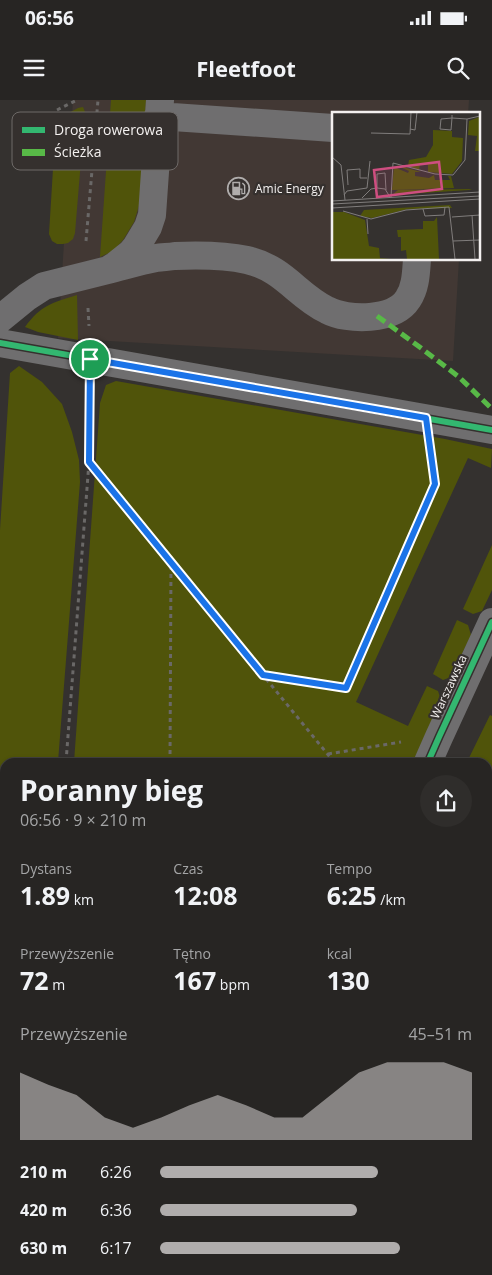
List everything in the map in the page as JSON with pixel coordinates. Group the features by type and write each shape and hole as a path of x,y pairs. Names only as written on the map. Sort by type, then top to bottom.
{"street":[{"path":"159,108 332,128"},
{"path":"98,272 123,260 136,247 148,227 152,216 155,170"},
{"path":"0,319 44,286 157,258 189,256 232,257 257,263 274,270 327,311 348,316 377,316 394,311 408,300 416,277 417,260"},
{"path":"0,342 492,430"},
{"name":"Warszawska","path":"430,758 492,622"}],"path":[{"path":"56,110 77,100"},
{"path":"66,758 89,462 90,359 98,272 86,251 92,170"},
{"path":"263,675 346,688 435,484 426,418"},
{"path":"89,462 330,758"},
{"path":"170,758 171,562"},
{"path":"327,754 404,741"}],"shaded area":[{"path":"73,100 469,100 468,112 332,112 332,260 459,260 453,361 58,338 69,170 178,170 178,112 72,112"},
{"path":"111,100 146,100 145,112 110,112"},
{"path":"83,107 85,112 71,112"},
{"path":"53,170 80,170 73,239 68,243 57,244 52,241 49,234"},
{"path":"106,170 142,170 141,199 134,222 123,240 113,251 100,257"},
{"path":"77,295 78,340 38,332 25,327 42,309"},
{"path":"19,366 42,382 62,404 79,460 80,482 58,758 0,758 0,530 10,373"},
{"path":"116,381 492,449 491,468 468,458 356,702 408,726 427,686 438,691 441,700 415,758 74,758 100,403 106,385"},
{"path":"492,545 492,590 482,611 473,614 463,609"},
{"path":"457,620 468,625 471,635 451,677 443,680 433,674"},
{"path":"490,715 492,716 492,758 469,758"}],"marked path":[{"path":"377,316 459,377 492,409"}],"cycle path":[{"path":"0,343 492,430"},
{"path":"430,758 492,622"}],"place":[{"name":"Amic Energy","path":"239,189"}],"route":[{"path":"90,359 426,418 435,484 346,688 263,675 89,462 90,359"}]}
